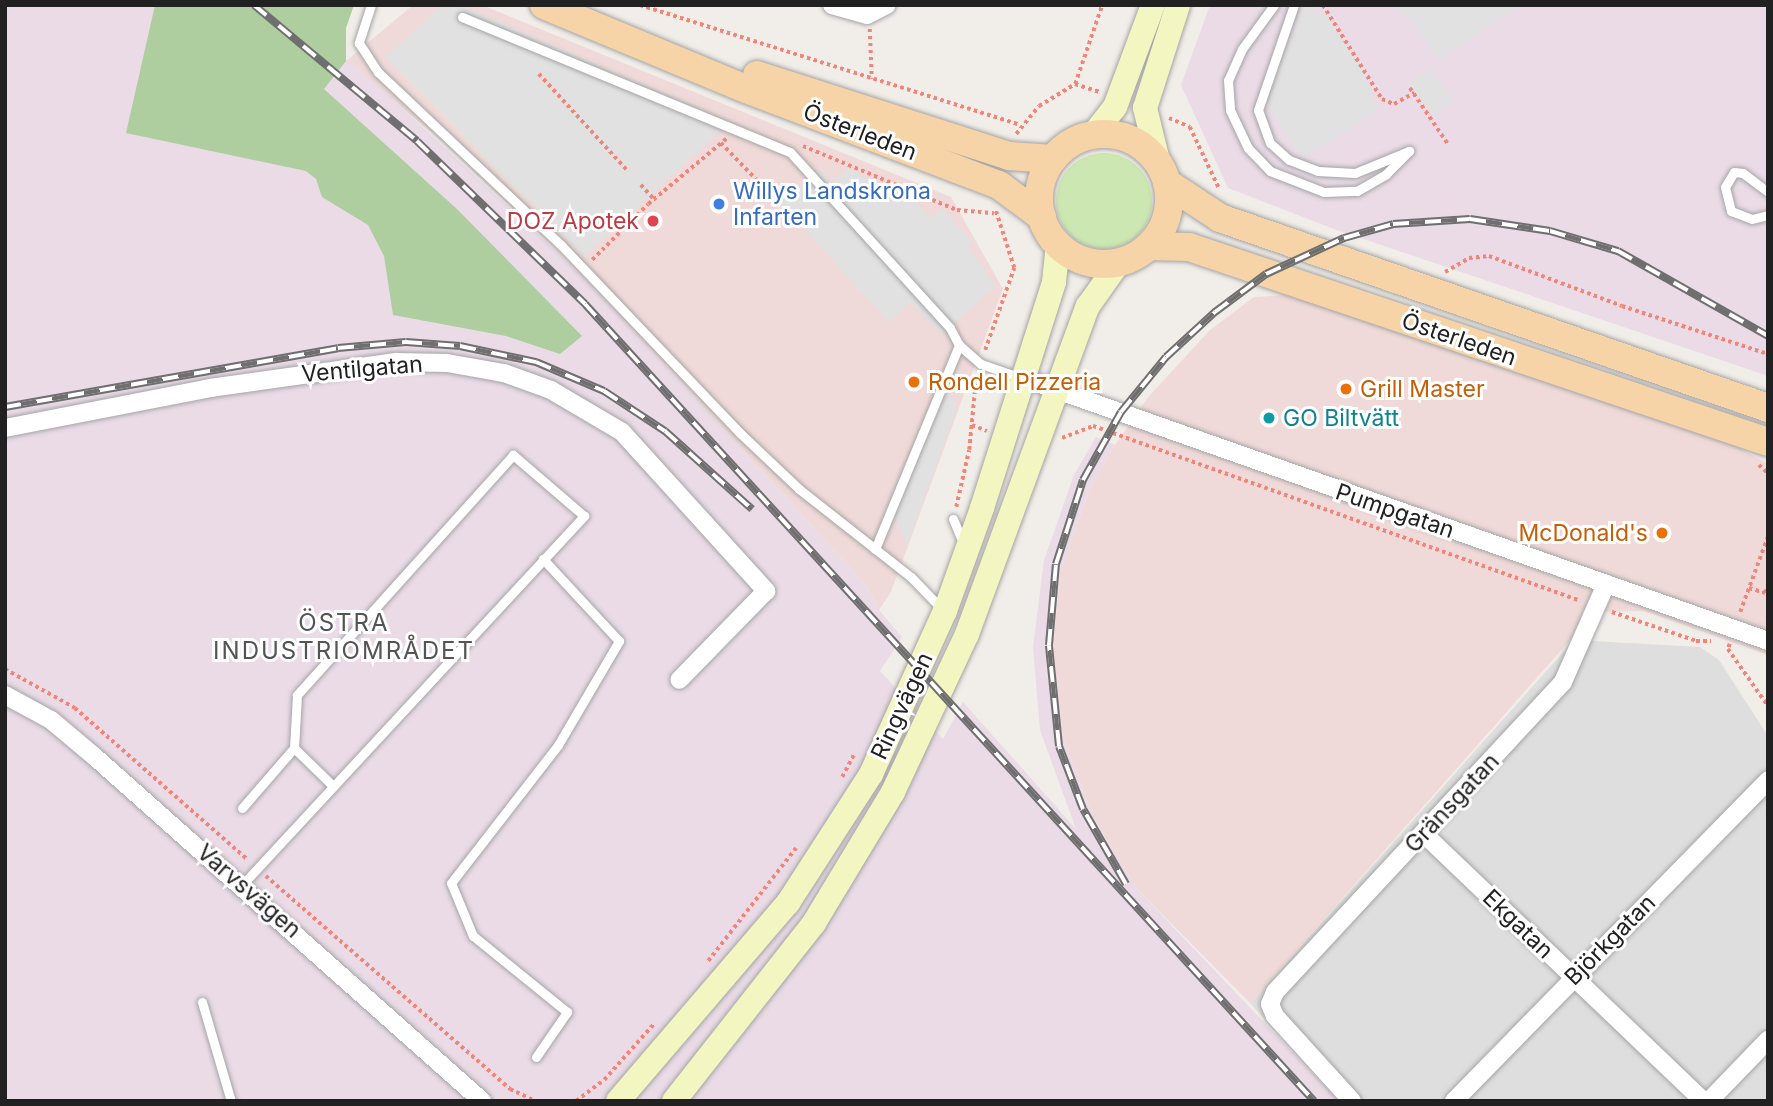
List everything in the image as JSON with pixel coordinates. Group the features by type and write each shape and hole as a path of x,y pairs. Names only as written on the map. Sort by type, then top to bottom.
{"main road":[{"name":"Österleden","path":"544,5 673,55 1042,217"},
{"path":"1093,135 1118,99 1153,5"},
{"path":"1163,174 1129,140 1093,135 1067,146 1053,159 1040,187 1042,217 1058,244 1086,261 1119,262 1149,246 1164,223 1163,174 1145,108 1154,73 1178,5"},
{"path":"1154,73 1171,51 1188,5"},
{"name":"Österleden","path":"673,55 751,73 1009,156 1053,159"},
{"name":"Österleden","path":"1163,174 1220,218 1768,408"},
{"name":"Ringvägen","path":"618,1101 788,903 827,848 871,774 945,611 1054,282 1058,244"},
{"name":"Österleden","path":"1149,246 1189,247 1768,442"},
{"name":"Ringvägen","path":"674,1101 814,923 893,792 967,634 1088,306 1119,262"}],"street":[{"path":"832,5 867,15 887,5"},
{"name":"Ventilgatan","path":"5,428 210,388 396,362 492,371 551,390 622,432 766,591 680,680"},
{"name":"Pumpgatan","path":"1023,378 1768,641"},
{"name":"Gränsgatan","path":"1352,1101 1275,1016 1270,1004 1275,992 1563,682 1606,584"},
{"name":"Varvsvägen","path":"5,695 51,720 482,1101"},
{"name":"Björkgatan","path":"1454,1101 1768,780"},
{"name":"Ekgatan","path":"1424,834 1706,1101"},
{"path":"1706,1101 1768,1040"}],"lane":[{"path":"371,5 359,43 365,56 584,268 740,433 799,489 875,549 945,611"},
{"path":"1274,5 1242,49 1228,80 1230,110 1248,148 1270,170 1298,185 1324,192 1357,191 1386,174 1409,151 1355,173 1318,172 1289,160 1270,143 1258,110 1294,5"},
{"path":"461,17 790,152 950,328 959,345 981,364 1023,378"},
{"path":"1768,192 1743,173 1734,173 1725,187 1731,211 1752,219 1768,215"},
{"path":"875,549 959,345"},
{"path":"241,886 583,516 513,455 297,695 294,748 243,808"},
{"path":"953,519 965,554"},
{"path":"536,1057 566,1012 473,936 451,883 558,744 619,641 543,559"},
{"path":"294,748 332,785"},
{"path":"202,1002 231,1101"}],"path":[{"path":"640,5 1020,125 1051,96 1075,84 1102,5"},
{"path":"1323,5 1382,99 1394,104 1414,93"},
{"path":"867,15 873,42 872,79"},
{"path":"539,74 628,172"},
{"path":"1075,84 1118,99"},
{"path":"1410,88 1448,144"},
{"path":"1145,108 1190,127 1221,191"},
{"path":"584,268 721,142 731,128"},
{"path":"721,142 756,179 784,194"},
{"path":"797,144 957,210 997,199 1014,268 971,400 972,425 953,519"},
{"path":"641,185 655,200"},
{"path":"1444,273 1469,258 1489,256 1622,306 1768,354"},
{"path":"1431,269 1455,277"},
{"path":"972,425 1004,438"},
{"path":"1037,450 1048,455 1068,433 1093,426 1597,607 1696,641 1721,644 1728,649 1767,704"},
{"path":"1738,618 1768,536"},
{"path":"1749,588 1765,593 1768,584"},
{"path":"1728,649 1730,642"},
{"path":"5,669 75,708 510,1089 536,1101"},
{"path":"840,779 859,746"},
{"path":"704,965 798,845"},
{"path":"576,1101 604,1080 654,1023"}],"shaded area":[{"path":"5,5 274,5 369,78 582,275 866,585 879,610 902,637 880,671 943,739 963,702 1076,829 1040,730 1033,647 1044,560 1074,475 1096,437 1115,445 1090,488 1060,573 1053,650 1063,737 1093,817 1137,889 1339,1101 5,1101"},
{"path":"413,5 482,5 951,197 1003,289 891,592 879,610 866,585 582,275 438,138 346,61"},
{"path":"442,5 460,5 730,122 584,256 385,57"},
{"path":"1210,5 1768,5 1768,376 1334,229 1228,188 1181,85"},
{"path":"1386,5 1520,5 1439,60 1410,18"},
{"path":"1303,6 1327,15 1367,76 1377,111 1303,159 1266,103"},
{"path":"1431,68 1454,102 1432,117 1409,83"},
{"path":"818,168 832,183 848,168 863,175 884,198 894,189 909,195 931,218 942,209 972,242 968,248 996,285 942,335 910,302 889,322 780,203"},
{"path":"1289,295 1736,446 1768,464 1768,655 1644,611 1584,612 1571,639 1250,1003 1137,889 1093,817 1063,737 1053,650 1060,573 1090,488 1115,445 1149,396 1210,330 1254,297"},
{"path":"942,378 957,407 907,545 888,504"},
{"path":"1574,640 1700,647 1719,660 1768,736 1768,1101 1339,1101 1250,1003"}],"green space":[{"path":"155,5 354,5 346,28 346,61 324,89 458,210 582,336 560,354 506,336 393,315 384,256 368,225 322,197 316,179 306,171 126,133"},
{"path":"1104,153 1122,157 1138,167 1148,183 1152,201 1148,219 1138,235 1122,245 1104,249 1086,245 1070,235 1060,219 1056,201 1060,183 1070,167 1086,157"}],"railway":[{"path":"254,5 417,141 585,304 1314,1101"},
{"path":"1126,884 1083,809 1059,746 1049,645 1056,564 1083,480 1121,412 1166,357 1215,312 1266,274 1344,238 1393,224 1470,219 1550,231 1618,251 1768,336"},
{"path":"5,407 338,348 406,342 460,346 536,362 604,391 665,431 752,509"}],"place":[{"name":"Willys Landskrona Infarten","path":"719,204"},
{"name":"DOZ Apotek","path":"653,221"},
{"name":"Rondell Pizzeria","path":"914,382"},
{"name":"Grill Master","path":"1346,389"},
{"name":"GO Biltvätt","path":"1269,418"},
{"name":"McDonald's","path":"1662,533"}],"district":[{"name":"ÖSTRA INDUSTRIOMRÅDET","path":"344,637"}]}
